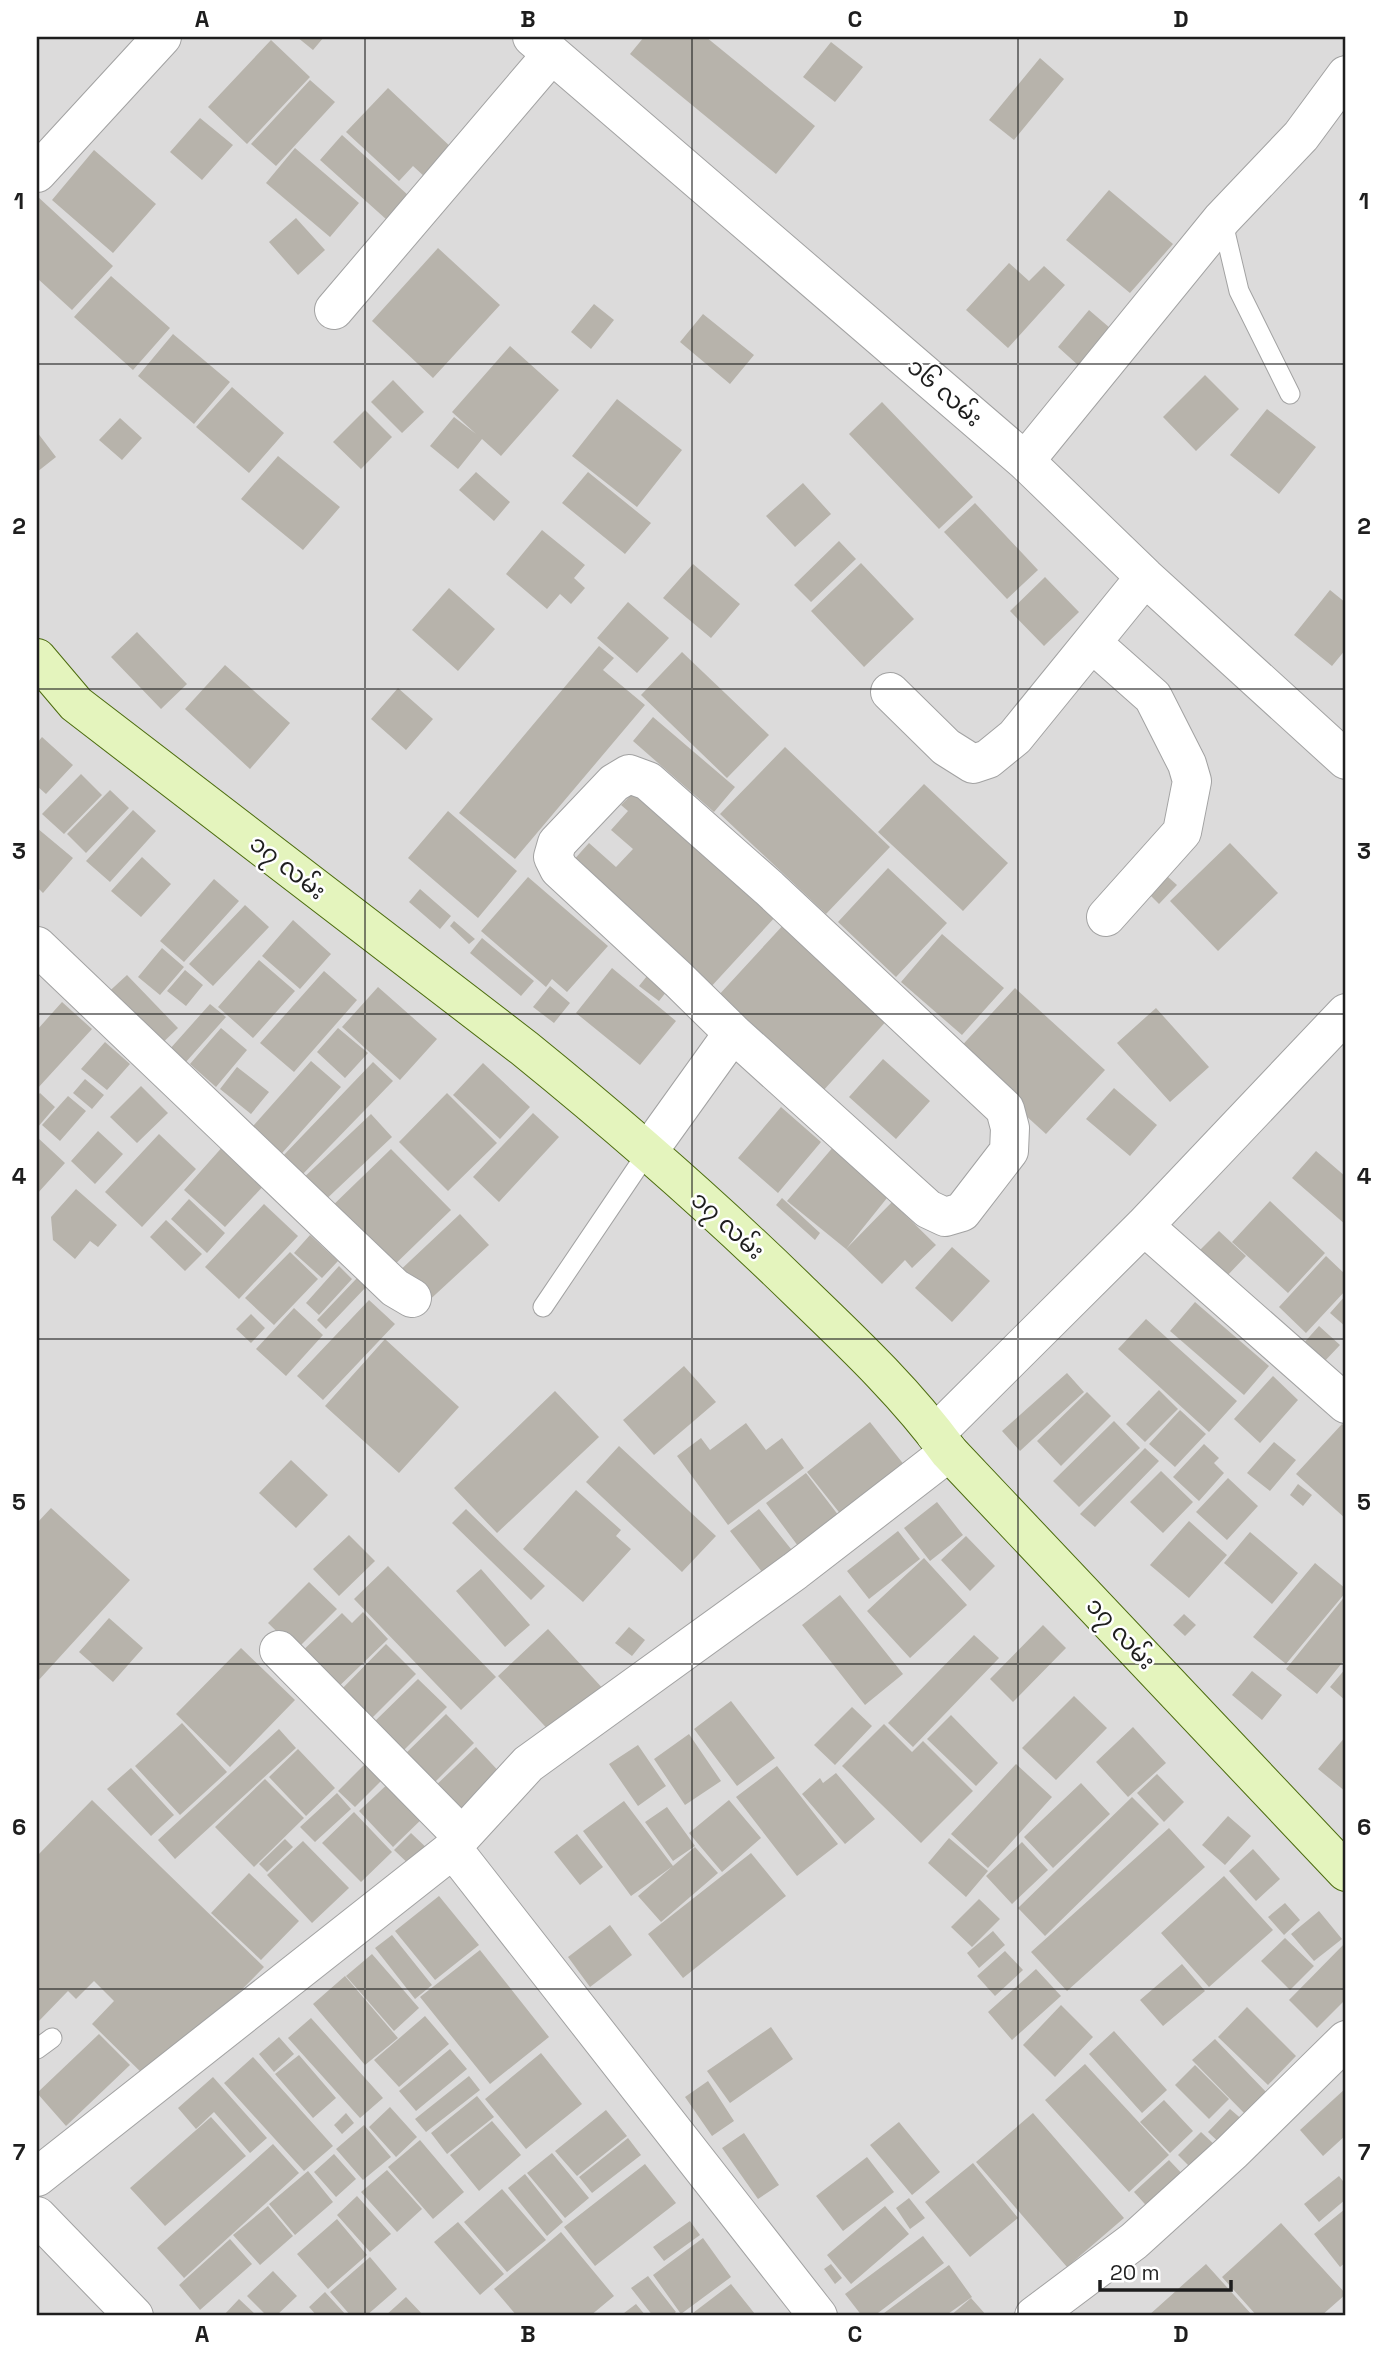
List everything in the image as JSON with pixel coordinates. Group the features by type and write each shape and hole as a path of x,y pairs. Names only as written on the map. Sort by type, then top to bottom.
{"street":[{"path":"37,173 162,37"},
{"path":"334,310 542,45"},
{"name":"၁၆ လမ်း","path":"542,45 1025,461 1145,577 1346,760"},
{"path":"1025,461 1222,219 1301,136 1346,75"},
{"path":"890,692 946,747 973,764 988,759 1015,737 1145,577"},
{"path":"1092,643 1153,697 1187,764 1192,781 1182,832 1107,917"},
{"name":"၁၇ လမ်း","path":"37,659 76,704 524,1048 589,1101 747,1240 860,1350 942,1443 1346,1872"},
{"path":"629,774 648,781 769,888 1005,1109 1010,1128 1009,1152 962,1212 945,1217 928,1209 733,1033 559,869 553,857 557,843 614,783 629,774"},
{"path":"37,946 395,1287 412,1298"},
{"path":"37,2177 458,1843 528,1765 795,1570 942,1443 1346,1013"},
{"path":"647,1153 733,1033"},
{"path":"1144,1226 1343,1393"},
{"path":"279,1650 458,1843 818,2316"},
{"path":"1034,2316 1134,2241 1232,2152 1346,2040"},
{"path":"37,2216 134,2316"}],"lane":[{"path":"1222,219 1239,291 1290,394"},
{"path":"543,1307 647,1153"}],"shaded area":[{"path":"37,37 1346,37 1346,2316 37,2316"}],"building":[{"path":"297,37 324,37 313,50"},
{"path":"644,37 706,37 815,126 776,174 630,54"},
{"path":"271,40 310,77 247,144 208,107"},
{"path":"831,42 863,67 835,102 803,77"},
{"path":"1040,58 1064,79 1014,140 989,120"},
{"path":"310,80 335,102 276,166 251,144"},
{"path":"388,88 453,149 426,178 413,166 399,181 346,132"},
{"path":"200,118 233,145 202,180 170,152"},
{"path":"342,135 409,196 387,220 320,160"},
{"path":"295,148 359,203 330,237 266,183"},
{"path":"94,150 156,204 113,253 52,200"},
{"path":"1109,190 1173,244 1130,293 1066,240"},
{"path":"37,196 113,266 72,310 37,278"},
{"path":"296,218 325,250 298,275 269,242"},
{"path":"438,248 500,305 433,378 372,321"},
{"path":"1009,263 1029,281 1044,266 1065,285 1008,348 966,310"},
{"path":"111,276 170,328 133,370 74,317"},
{"path":"594,304 614,320 591,349 571,332"},
{"path":"1089,310 1110,328 1079,366 1058,347"},
{"path":"703,314 754,355 730,384 680,342"},
{"path":"173,334 230,382 194,424 138,376"},
{"path":"510,346 559,390 501,456 482,439 458,469 430,446 454,417 476,434 452,412"},
{"path":"1205,375 1239,409 1196,451 1163,417"},
{"path":"393,380 424,412 402,433 371,402"},
{"path":"232,387 284,433 249,473 196,427"},
{"path":"617,399 682,450 637,507 572,456"},
{"path":"882,402 973,497 939,529 849,434"},
{"path":"1267,409 1316,447 1279,494 1230,455"},
{"path":"365,410 392,437 361,469 333,442"},
{"path":"120,418 142,438 122,460 99,440"},
{"path":"37,432 56,457 37,472"},
{"path":"278,456 340,507 303,550 241,499"},
{"path":"476,472 510,502 494,521 459,490"},
{"path":"588,472 651,523 625,554 562,503"},
{"path":"803,483 831,514 795,547 766,516"},
{"path":"975,503 1038,570 1007,599 944,532"},
{"path":"542,530 585,565 574,578 585,588 571,604 560,594 547,609 506,574"},
{"path":"839,541 856,559 811,602 794,585"},
{"path":"861,563 914,619 864,667 811,611"},
{"path":"693,564 740,604 711,638 663,598"},
{"path":"1045,577 1079,612 1044,646 1010,611"},
{"path":"449,588 495,629 458,671 412,630"},
{"path":"1330,590 1346,603 1346,649 1332,666 1294,635"},
{"path":"628,602 669,638 637,673 597,638"},
{"path":"137,632 187,684 161,709 111,657"},
{"path":"599,646 614,658 603,670 645,705 515,859 459,813"},
{"path":"682,652 769,735 727,778 641,695"},
{"path":"225,665 290,723 250,769 185,709"},
{"path":"398,688 433,719 406,750 371,719"},
{"path":"653,717 735,787 714,812 633,741"},
{"path":"42,737 73,765 46,794 37,786 37,743"},
{"path":"785,747 890,847 826,914 720,814"},
{"path":"81,774 102,795 64,834 42,814"},
{"path":"924,784 1008,863 963,911 878,832"},
{"path":"638,788 777,915 709,989 571,863 589,843 616,867 633,849 611,830 628,811 621,805"},
{"path":"110,790 129,808 86,853 67,834"},
{"path":"133,810 156,831 110,882 86,861"},
{"path":"448,811 517,871 478,918 408,858"},
{"path":"37,828 73,858 43,893 37,887"},
{"path":"1230,843 1278,893 1218,951 1170,901"},
{"path":"142,857 171,884 141,917 111,891"},
{"path":"888,868 947,923 896,977 838,922"},
{"path":"1159,869 1177,885 1159,904 1142,887"},
{"path":"528,877 608,946 567,992 552,979 546,987 481,931"},
{"path":"214,879 239,901 184,962 160,941"},
{"path":"420,889 451,916 440,929 409,902"},
{"path":"245,905 269,927 213,986 189,964"},
{"path":"293,920 331,954 300,989 262,956"},
{"path":"454,921 475,939 469,944 450,926"},
{"path":"786,922 890,1017 822,1092 717,997"},
{"path":"942,934 1004,988 962,1035 901,982"},
{"path":"482,938 534,981 521,996 470,953"},
{"path":"162,948 184,967 160,995 138,977"},
{"path":"259,960 295,991 253,1038 218,1007"},
{"path":"612,968 676,1021 640,1065 576,1013"},
{"path":"185,970 203,985 186,1006 167,991"},
{"path":"324,971 357,1000 294,1072 260,1043"},
{"path":"127,975 178,1028 154,1051 102,998"},
{"path":"647,976 667,991 659,1001 639,986"},
{"path":"550,986 570,1003 554,1023 533,1007"},
{"path":"378,987 437,1039 400,1080 342,1027"},
{"path":"1015,988 1105,1070 1046,1134 956,1052"},
{"path":"62,1002 92,1029 37,1089 37,1030"},
{"path":"210,1004 226,1017 185,1063 169,1050"},
{"path":"1156,1008 1209,1067 1170,1102 1117,1043"},
{"path":"221,1028 247,1050 216,1087 190,1064"},
{"path":"338,1028 368,1053 345,1078 317,1052"},
{"path":"105,1042 130,1064 107,1090 81,1069"},
{"path":"883,1059 930,1101 896,1139 849,1097"},
{"path":"311,1061 341,1087 275,1161 245,1135"},
{"path":"373,1062 393,1081 300,1177 281,1158"},
{"path":"483,1063 530,1107 500,1139 453,1095"},
{"path":"237,1067 269,1092 251,1114 220,1089"},
{"path":"85,1079 104,1095 92,1109 73,1093"},
{"path":"141,1086 168,1113 137,1143 110,1117"},
{"path":"1114,1088 1157,1125 1130,1156 1086,1119"},
{"path":"40,1093 55,1107 37,1128 37,1096"},
{"path":"447,1093 497,1143 448,1191 399,1142"},
{"path":"68,1096 86,1111 60,1141 42,1125"},
{"path":"781,1107 821,1142 778,1193 738,1158"},
{"path":"533,1113 559,1137 499,1202 473,1177"},
{"path":"371,1114 392,1137 319,1206 298,1183"},
{"path":"98,1131 123,1154 95,1184 71,1161"},
{"path":"159,1134 196,1169 142,1227 105,1192"},
{"path":"37,1137 65,1163 37,1194"},
{"path":"225,1144 267,1182 225,1227 184,1190"},
{"path":"834,1146 891,1193 846,1249 787,1201"},
{"path":"391,1149 451,1210 386,1273 327,1211"},
{"path":"1316,1151 1346,1177 1346,1225 1292,1178"},
{"path":"76,1189 117,1225 98,1247 90,1241 75,1259 53,1240 51,1217"},
{"path":"782,1198 820,1233 815,1240 776,1205"},
{"path":"189,1199 225,1233 207,1253 171,1219"},
{"path":"1270,1201 1325,1253 1288,1293 1232,1242"},
{"path":"892,1202 936,1245 912,1268 905,1260 882,1284 846,1249"},
{"path":"264,1204 298,1236 239,1299 205,1267"},
{"path":"460,1214 489,1245 423,1306 394,1276"},
{"path":"166,1220 202,1254 185,1271 150,1237"},
{"path":"1219,1231 1246,1256 1225,1278 1198,1252"},
{"path":"310,1235 338,1261 322,1278 294,1253"},
{"path":"952,1247 990,1281 952,1322 915,1288"},
{"path":"290,1252 318,1279 274,1325 245,1298"},
{"path":"1326,1256 1346,1275 1346,1290 1306,1333 1279,1307"},
{"path":"339,1266 352,1279 319,1315 306,1303"},
{"path":"357,1278 366,1287 326,1329 317,1320"},
{"path":"1346,1295 1346,1327 1330,1313"},
{"path":"369,1300 395,1324 323,1400 297,1376"},
{"path":"1195,1302 1269,1366 1244,1395 1170,1331"},
{"path":"294,1308 323,1335 286,1376 256,1349"},
{"path":"251,1314 265,1328 251,1343 236,1329"},
{"path":"1146,1319 1237,1401 1209,1432 1118,1349"},
{"path":"1319,1326 1340,1345 1322,1364 1302,1345"},
{"path":"385,1339 459,1407 399,1473 325,1406"},
{"path":"684,1366 716,1402 654,1455 623,1420"},
{"path":"1067,1373 1084,1392 1020,1451 1002,1431"},
{"path":"1273,1376 1298,1400 1260,1443 1234,1419"},
{"path":"1159,1390 1178,1409 1145,1442 1126,1424"},
{"path":"555,1391 599,1437 497,1533 454,1488"},
{"path":"1087,1392 1111,1416 1061,1466 1037,1441"},
{"path":"1180,1410 1206,1434 1175,1467 1149,1444"},
{"path":"1114,1421 1140,1448 1079,1507 1053,1481"},
{"path":"870,1422 909,1471 846,1521 807,1472"},
{"path":"746,1423 766,1450 782,1438 804,1468 728,1525 677,1456 701,1438 710,1450"},
{"path":"1342,1424 1346,1428 1346,1519 1296,1474"},
{"path":"1274,1442 1296,1460 1270,1491 1247,1473"},
{"path":"1204,1444 1219,1458 1214,1463 1224,1473 1199,1501 1173,1477"},
{"path":"619,1446 716,1536 682,1572 586,1482"},
{"path":"1145,1448 1159,1461 1095,1527 1080,1514"},
{"path":"291,1460 328,1495 296,1528 259,1493"},
{"path":"1161,1471 1193,1502 1163,1533 1130,1502"},
{"path":"806,1473 842,1520 801,1550 766,1503"},
{"path":"1228,1478 1258,1506 1227,1540 1196,1512"},
{"path":"1298,1484 1312,1495 1303,1506 1290,1495"},
{"path":"576,1490 621,1530 616,1536 631,1549 583,1602 523,1549"},
{"path":"937,1502 963,1535 930,1561 904,1528"},
{"path":"51,1508 130,1580 37,1682 37,1523"},
{"path":"466,1509 545,1586 531,1600 452,1523"},
{"path":"759,1509 795,1554 766,1577 730,1531"},
{"path":"1189,1521 1227,1555 1189,1598 1150,1565"},
{"path":"898,1531 920,1559 869,1599 847,1571"},
{"path":"1250,1532 1298,1573 1272,1604 1224,1563"},
{"path":"349,1535 375,1561 339,1596 313,1569"},
{"path":"966,1536 995,1566 970,1591 941,1560"},
{"path":"924,1558 967,1605 910,1658 867,1611"},
{"path":"1315,1563 1346,1589 1346,1592 1286,1664 1253,1637"},
{"path":"388,1566 496,1677 461,1710 354,1599"},
{"path":"481,1569 530,1625 505,1647 456,1591"},
{"path":"309,1582 337,1609 296,1650 268,1623"},
{"path":"840,1595 903,1674 865,1705 802,1625"},
{"path":"1346,1595 1346,1658 1317,1694 1286,1669"},
{"path":"363,1612 388,1639 331,1694 296,1657 342,1613 352,1623"},
{"path":"1184,1614 1196,1625 1185,1636 1173,1625"},
{"path":"109,1618 143,1648 113,1682 79,1652"},
{"path":"1043,1625 1066,1648 1013,1702 990,1679"},
{"path":"629,1627 645,1640 632,1656 615,1643"},
{"path":"548,1629 606,1692 556,1738 498,1676"},
{"path":"974,1635 999,1658 913,1747 888,1723"},
{"path":"386,1644 416,1674 364,1726 335,1696"},
{"path":"241,1648 295,1700 230,1767 176,1714"},
{"path":"1346,1668 1346,1701 1330,1687"},
{"path":"1252,1671 1282,1695 1262,1720 1232,1695"},
{"path":"418,1679 447,1707 400,1754 371,1725"},
{"path":"1074,1696 1107,1728 1056,1780 1022,1748"},
{"path":"731,1701 775,1758 737,1786 694,1729"},
{"path":"852,1707 872,1726 835,1765 814,1745"},
{"path":"446,1714 474,1743 431,1786 402,1757"},
{"path":"951,1715 998,1763 976,1786 927,1739"},
{"path":"182,1723 227,1772 180,1815 135,1766"},
{"path":"884,1724 912,1752 923,1741 973,1791 921,1843 842,1766"},
{"path":"1133,1727 1166,1763 1128,1797 1096,1762"},
{"path":"279,1729 296,1748 175,1859 158,1840"},
{"path":"689,1734 721,1781 685,1805 654,1759"},
{"path":"1346,1736 1346,1792 1318,1769"},
{"path":"638,1745 666,1786 638,1806 609,1764"},
{"path":"476,1747 505,1778 460,1820 431,1790"},
{"path":"298,1749 335,1788 306,1816 269,1777"},
{"path":"371,1758 388,1774 355,1807 338,1791"},
{"path":"1016,1764 1052,1797 988,1868 951,1834"},
{"path":"777,1766 838,1844 797,1876 736,1797"},
{"path":"131,1768 174,1815 151,1836 107,1789"},
{"path":"836,1773 875,1819 845,1844 802,1794 820,1778 823,1783"},
{"path":"1157,1774 1184,1802 1164,1822 1137,1793"},
{"path":"394,1778 428,1813 393,1847 359,1811"},
{"path":"265,1779 304,1818 254,1867 215,1827"},
{"path":"1081,1783 1110,1814 1053,1868 1024,1837"},
{"path":"337,1793 351,1809 315,1842 300,1827"},
{"path":"1132,1797 1159,1824 1045,1936 1018,1908"},
{"path":"92,1800 264,1967 151,2082 92,2024 114,2001 94,1981 76,1999 68,1991 37,2023 37,1856"},
{"path":"729,1800 761,1838 722,1872 689,1833"},
{"path":"624,1801 673,1866 631,1896 583,1831"},
{"path":"667,1807 695,1846 673,1861 645,1822"},
{"path":"354,1812 392,1852 361,1882 322,1843"},
{"path":"1228,1816 1251,1836 1225,1865 1202,1845"},
{"path":"1169,1828 1205,1867 1067,1991 1031,1952"},
{"path":"411,1833 432,1853 415,1870 394,1850"},
{"path":"577,1834 603,1867 580,1885 554,1852"},
{"path":"949,1838 988,1871 966,1897 928,1863"},
{"path":"285,1839 293,1847 267,1872 259,1864"},
{"path":"303,1841 349,1888 312,1923 267,1875"},
{"path":"1022,1842 1048,1870 1012,1904 986,1876"},
{"path":"695,1847 718,1873 661,1922 638,1896"},
{"path":"1253,1849 1280,1879 1256,1901 1229,1871"},
{"path":"751,1853 786,1896 683,1978 648,1934"},
{"path":"249,1873 299,1921 261,1960 211,1913"},
{"path":"1224,1876 1273,1930 1209,1987 1161,1933"},
{"path":"439,1896 479,1945 435,1980 395,1931"},
{"path":"979,1899 1000,1919 972,1947 951,1927"},
{"path":"1285,1903 1300,1920 1284,1935 1268,1917"},
{"path":"1319,1911 1342,1939 1314,1961 1291,1934"},
{"path":"610,1925 632,1955 590,1987 568,1957"},
{"path":"993,1931 1005,1945 979,1968 967,1953"},
{"path":"392,1935 432,1985 415,1999 375,1948"},
{"path":"1285,1938 1314,1966 1290,1990 1261,1961"},
{"path":"1346,1942 1346,1999 1317,2028 1289,2000"},
{"path":"480,1950 549,2037 490,2084 420,1997"},
{"path":"1005,1951 1023,1970 995,1996 977,1976"},
{"path":"372,1954 419,2008 394,2031 346,1976"},
{"path":"1182,1964 1205,1991 1163,2026 1140,2000"},
{"path":"1036,1969 1061,1996 1012,2040 988,2012"},
{"path":"345,1976 398,2038 365,2065 313,2004"},
{"path":"1061,2005 1093,2037 1055,2077 1023,2045"},
{"path":"1247,2007 1296,2056 1268,2085 1218,2037"},
{"path":"425,2016 449,2044 399,2087 374,2060"},
{"path":"311,2018 383,2098 360,2118 288,2038"},
{"path":"771,2027 793,2059 730,2103 707,2071"},
{"path":"1114,2031 1167,2090 1142,2113 1089,2054"},
{"path":"99,2034 130,2065 66,2126 37,2093"},
{"path":"279,2037 294,2054 274,2072 259,2054"},
{"path":"1215,2039 1269,2095 1247,2116 1192,2060"},
{"path":"450,2049 467,2069 416,2111 399,2091"},
{"path":"541,2053 582,2104 526,2149 485,2099"},
{"path":"299,2055 336,2098 313,2118 275,2074"},
{"path":"253,2057 333,2146 304,2171 224,2083"},
{"path":"1085,2064 1169,2155 1129,2192 1045,2100"},
{"path":"1195,2065 1229,2099 1209,2119 1175,2085"},
{"path":"469,2076 480,2090 426,2132 415,2119"},
{"path":"213,2077 267,2138 250,2153 214,2112 196,2129 178,2108"},
{"path":"708,2081 734,2121 712,2136 685,2097"},
{"path":"1346,2088 1346,2135 1323,2156 1300,2130"},
{"path":"477,2096 494,2117 447,2154 431,2133"},
{"path":"1164,2100 1193,2131 1170,2153 1140,2122"},
{"path":"390,2107 417,2137 396,2157 369,2127"},
{"path":"1230,2109 1245,2122 1223,2146 1208,2132"},
{"path":"606,2110 627,2136 577,2176 555,2151"},
{"path":"346,2113 354,2123 342,2134 334,2125"},
{"path":"1033,2113 1124,2218 1067,2267 976,2162"},
{"path":"211,2117 246,2156 165,2226 130,2188"},
{"path":"492,2121 521,2155 479,2191 450,2155"},
{"path":"899,2122 940,2172 912,2195 870,2145"},
{"path":"364,2125 391,2157 363,2180 336,2149"},
{"path":"1201,2132 1217,2147 1194,2171 1178,2155"},
{"path":"744,2133 779,2185 758,2199 722,2148"},
{"path":"628,2138 641,2155 592,2193 579,2177"},
{"path":"420,2140 464,2192 433,2219 388,2167"},
{"path":"273,2144 299,2173 184,2278 157,2248"},
{"path":"552,2153 589,2198 565,2218 527,2173"},
{"path":"334,2154 356,2179 336,2197 314,2172"},
{"path":"867,2157 894,2192 843,2231 816,2196"},
{"path":"1169,2160 1188,2180 1153,2213 1134,2192"},
{"path":"973,2163 1018,2218 970,2257 925,2202"},
{"path":"645,2164 676,2203 595,2266 564,2227"},
{"path":"387,2170 422,2209 397,2232 361,2192"},
{"path":"308,2171 333,2202 295,2235 269,2204"},
{"path":"525,2174 563,2222 547,2236 508,2188"},
{"path":"1339,2176 1346,2185 1346,2199 1319,2222 1304,2204"},
{"path":"502,2189 546,2240 507,2272 464,2222"},
{"path":"357,2196 391,2234 370,2252 337,2215"},
{"path":"909,2198 925,2218 910,2229 896,2208"},
{"path":"268,2206 293,2236 260,2265 233,2235"},
{"path":"885,2206 909,2234 851,2284 827,2255"},
{"path":"1345,2209 1346,2262 1340,2267 1314,2234"},
{"path":"337,2219 367,2255 328,2289 297,2254"},
{"path":"690,2221 700,2235 664,2261 653,2247"},
{"path":"458,2222 504,2274 480,2295 434,2242"},
{"path":"1281,2223 1346,2294 1321,2316 1257,2316 1222,2277"},
{"path":"561,2232 614,2296 590,2316 517,2316 494,2289"},
{"path":"923,2236 944,2263 874,2316 862,2316 845,2294"},
{"path":"703,2238 731,2277 681,2314 653,2275"},
{"path":"230,2239 252,2264 200,2310 179,2285"},
{"path":"370,2257 397,2289 366,2316 351,2316 330,2292"},
{"path":"831,2264 842,2278 835,2284 824,2269"},
{"path":"1206,2264 1253,2316 1148,2316"},
{"path":"949,2265 972,2297 945,2316 880,2316"},
{"path":"273,2271 297,2296 276,2316 267,2316 247,2296"},
{"path":"648,2276 676,2312 671,2316 653,2316 631,2288"},
{"path":"731,2284 755,2314 753,2316 689,2316"},
{"path":"325,2292 347,2316 317,2316 309,2307"},
{"path":"406,2297 424,2316 385,2316"},
{"path":"971,2298 987,2316 950,2316"},
{"path":"239,2299 257,2316 223,2316"},
{"path":"636,2304 646,2316 620,2316"}]}
